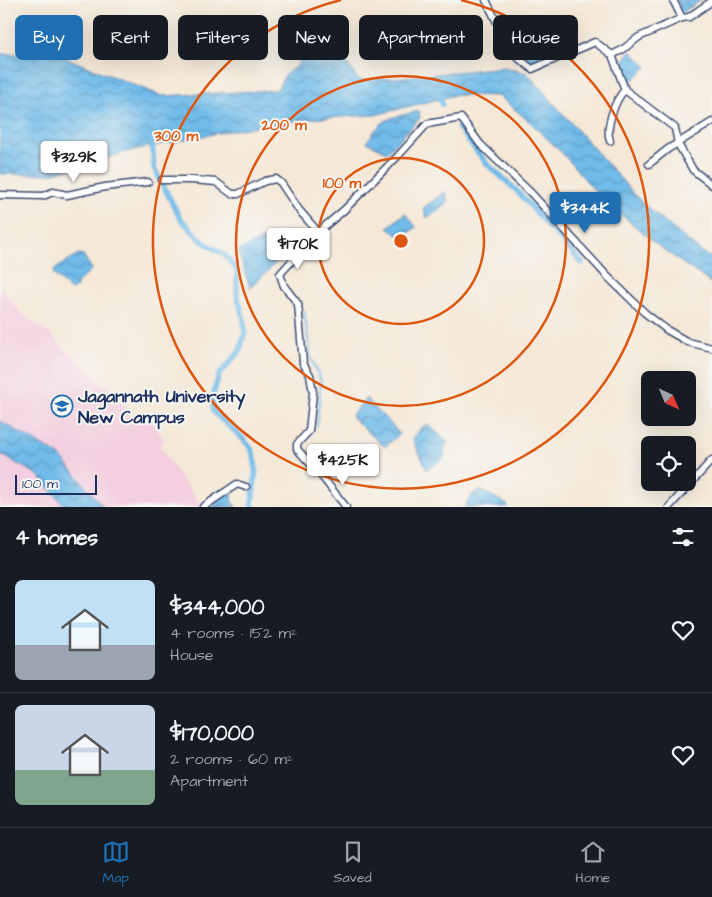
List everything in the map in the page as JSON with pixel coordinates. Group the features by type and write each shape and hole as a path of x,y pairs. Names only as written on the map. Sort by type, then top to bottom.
{"street":[{"path":"486,0 512,53 532,69 595,42 612,55 625,90 675,128 678,144 693,170 712,185"},
{"path":"673,0 682,18"},
{"path":"612,55 639,37 689,16 712,2"},
{"path":"610,141 608,135 611,117 625,90"},
{"path":"346,507 297,449 297,444 309,431 313,393 310,375 303,363 298,304 284,286 280,274 318,232 344,210 427,124 461,118 480,144 532,194 608,277 645,313 667,330 688,342 712,348"},
{"path":"649,164 712,122"},
{"path":"162,180 216,182 232,194 238,194 265,181 276,179 282,183 299,210 318,232"},
{"path":"0,195 44,196 53,192 67,195 105,187 148,182"},
{"path":"669,507 712,460"},
{"path":"203,507 237,484 246,487"}],"shaded area":[{"name":"Jagannath University New Campus","path":"0,287 23,315 50,334 99,382 121,395 129,417 148,417 165,440 160,446 203,507 0,507"}],"water":[{"path":"677,0 702,0 683,12 680,10"},
{"path":"631,51 647,67 629,83 623,61"},
{"path":"0,54 15,54 15,60 71,60 162,96 277,90 285,75 299,64 299,60 345,60 358,80 504,67 527,73 642,203 700,251 712,258 712,284 660,247 602,199 563,154 499,96 455,95 375,115 308,119 228,131 133,150 52,174 0,174"},
{"path":"419,111 420,118 387,152 367,142 378,127 388,119"},
{"path":"445,192 448,203 427,218 423,208"},
{"path":"405,213 416,227 402,239 388,227"},
{"path":"262,239 280,259 250,288 238,251"},
{"path":"78,254 83,255 92,269 78,282 77,287 71,290 53,274 55,269"},
{"path":"366,398 400,434 385,447 351,416"},
{"path":"0,421 60,456 103,507 66,507 38,475 0,454"},
{"path":"428,424 448,443 444,448 444,458 426,470 413,439 421,428"},
{"path":"479,490 508,505 507,507 464,507 472,495"},
{"path":"225,493 233,495 231,500 236,507 213,507"}],"waterway":[{"path":"439,92 442,104"},
{"path":"458,127 487,164 515,189 582,263"},
{"path":"152,140 154,168 180,218 202,241 225,255 237,270 237,294 244,320 245,334 239,352 219,375 213,395 213,411 246,442 253,453 255,471 253,507"},
{"path":"304,310 311,358 321,381 317,426"}],"place":[{"name":"Jagannath University New Campus","path":"62,406"}]}
